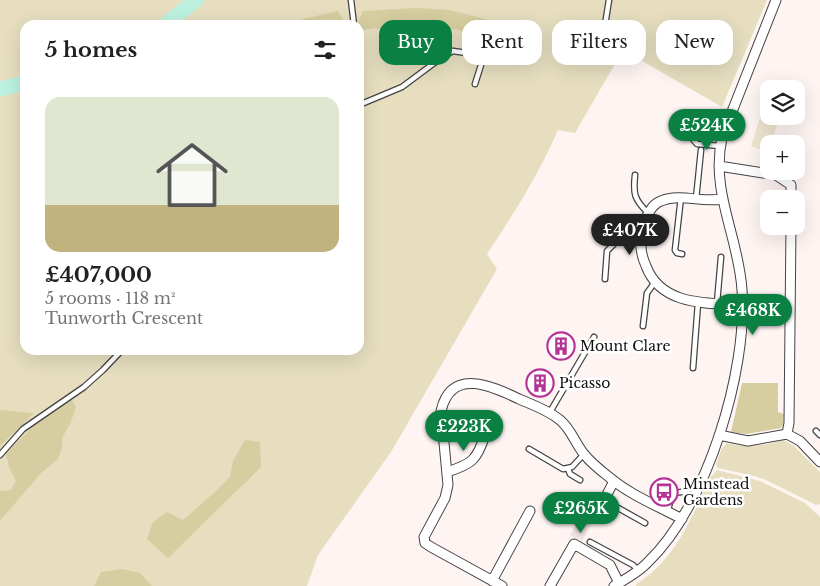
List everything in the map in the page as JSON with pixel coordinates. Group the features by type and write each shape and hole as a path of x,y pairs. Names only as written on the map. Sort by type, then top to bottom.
{"street":[{"path":"550,586 574,544 610,565 617,584 638,570 657,553 682,519 695,496 719,434 730,400 735,375 742,330 743,305 739,268 722,199 719,166 722,138 776,0"},
{"path":"719,166 776,175 790,185 791,190"},
{"path":"722,199 711,201 672,197 659,201 648,213 640,238 640,250 644,263 655,282 674,296 698,303 743,305"},
{"path":"787,434 789,423 791,235"},
{"path":"502,586 425,543 424,537 445,498 448,485 441,411 447,396 454,389 476,383 498,388 550,412 568,427 584,454 614,481 682,519"},
{"path":"719,434 748,441 787,434 800,441 820,462"},
{"path":"447,472 472,462 481,448 485,435"},
{"path":"604,500 614,481"},
{"path":"492,581 530,511"}],"lane":[{"path":"351,0 353,20"},
{"path":"605,20 608,0"},
{"path":"364,103 402,87 452,51 478,56 481,65 475,84"},
{"path":"710,122 692,118 688,123 687,132 697,144 722,138"},
{"path":"696,200 701,150"},
{"path":"634,175 634,194 637,202 648,213"},
{"path":"681,198 675,250 677,253 682,254"},
{"path":"605,279 607,251 617,242 640,238"},
{"path":"717,303 721,257"},
{"path":"643,326 647,293 655,282"},
{"path":"693,368 698,303"},
{"path":"550,412 594,337"},
{"path":"0,455 23,429 84,387 104,370 118,355"},
{"path":"529,449 558,467 568,469"},
{"path":"568,469 584,454"},
{"path":"568,469 570,474 580,480"},
{"path":"668,511 672,497 676,492 681,491 695,496"},
{"path":"604,500 645,524"},
{"path":"590,542 633,565 638,570"}],"shaded area":[{"path":"0,0 767,0 722,107 646,63 646,20 552,20 552,65 614,65 575,133 558,130 525,194 487,254 497,269 391,452 318,555 307,586 0,586"},
{"path":"416,8 450,10 489,20 462,20 462,32 452,29 452,20 379,20 379,29 364,30 364,20 359,20 363,11"},
{"path":"338,11 343,20 302,20"},
{"path":"760,118 760,125 777,125 774,135 760,135 760,149 751,146"},
{"path":"742,383 778,383 778,412 784,414 781,428 746,434 731,432"},
{"path":"71,398 76,407 71,422 62,438 62,448 58,459 41,473 0,521 0,491 11,490 16,481 9,467 6,454 33,426"},
{"path":"0,410 34,413 0,446"},
{"path":"245,440 260,442 261,467 168,558 147,539 153,522 167,512 183,520 216,491 230,477 233,461"},
{"path":"783,440 793,445 820,472 820,504 816,505 766,480 718,468 716,464 722,448 727,443 755,446"},
{"path":"717,470 760,481 805,503 820,517 820,586 636,586 672,551 689,523 710,478"},
{"path":"590,499 602,506 582,541 570,535"},
{"path":"122,569 140,573 152,586 94,586 101,572"}],"waterway":[{"path":"171,20 196,0"},
{"path":"0,89 20,84"}],"place":[{"name":"Mount Clare","path":"561,346"},
{"name":"Picasso","path":"540,383"},
{"name":"Minstead Gardens","path":"664,492"}]}
